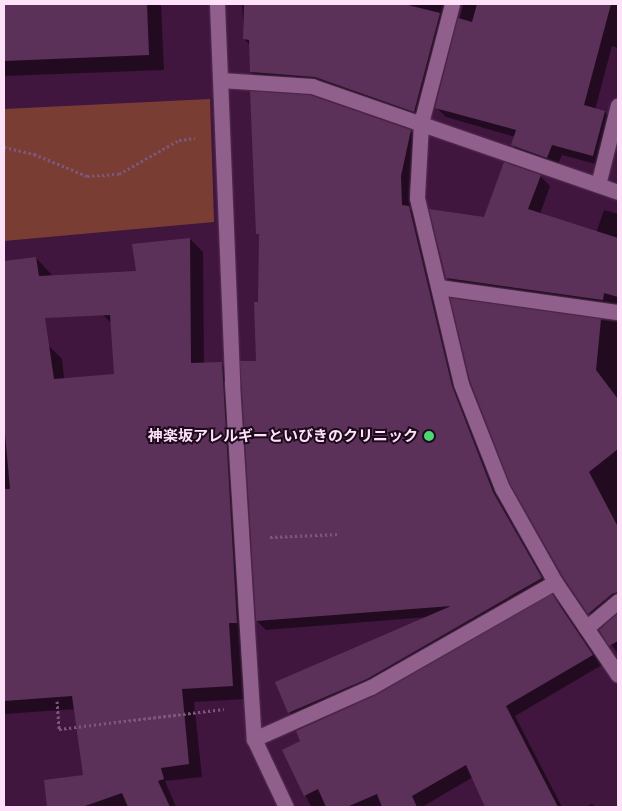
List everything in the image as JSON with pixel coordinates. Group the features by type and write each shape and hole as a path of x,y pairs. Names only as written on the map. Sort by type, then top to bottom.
{"street":[{"path":"216,4 221,80 232,384 254,739 286,807"},
{"path":"452,4 421,123 417,198 461,384 502,488 555,582 618,675"},
{"path":"221,80 312,86 618,192"},
{"path":"598,185 618,105"},
{"path":"439,287 618,312"},
{"path":"254,739 371,687 555,582"},
{"path":"586,628 618,601"}],"path":[{"path":"4,148 34,154 87,176 103,176 119,174 179,140 223,135"},
{"path":"242,539 339,534"},
{"path":"57,701 59,729 252,705"}],"shaded area":[{"path":"210,99 214,222 4,241 4,109"}],"building":[{"path":"4,4 147,4 149,55 4,61"},
{"path":"244,4 404,4 440,13 414,112 315,77 250,72 249,40 243,39"},
{"path":"477,4 611,4 584,105 605,111 593,156 552,145 547,158 511,145 516,130 435,108 458,18 472,22"},
{"path":"250,91 310,95 411,130 401,176 402,205 409,206 452,386 493,492 542,578 367,679 288,713 275,682 451,606 256,621 240,361 256,361 254,302 258,302 259,234 256,234"},
{"path":"504,162 541,175 528,209 618,238 618,297 604,293 603,300 446,278 429,209 484,217"},
{"path":"190,238 191,363 222,362 237,623 229,623 233,686 182,689 189,764 161,768 164,779 158,781 170,807 128,807 122,793 85,806 47,807 44,780 83,775 72,696 4,701 4,489 10,489 4,423 4,261 36,257 39,276 136,271 132,244","holes":["110,315 114,374 54,379 45,318"]},
{"path":"450,298 601,319 596,370 618,399 618,449 589,472 618,527 618,592 612,594 588,614 563,577 510,484 470,381"},
{"path":"552,594 593,655 506,706 558,807 485,807 466,765 412,796 417,807 382,807 377,794 347,807 326,807 318,789 304,796 282,750 300,741 296,731 376,695"},
{"path":"618,613 618,641 609,646 599,630"}],"place":[{"name":"神楽坂アレルギーといびきのクリニック","path":"429,436"}]}
